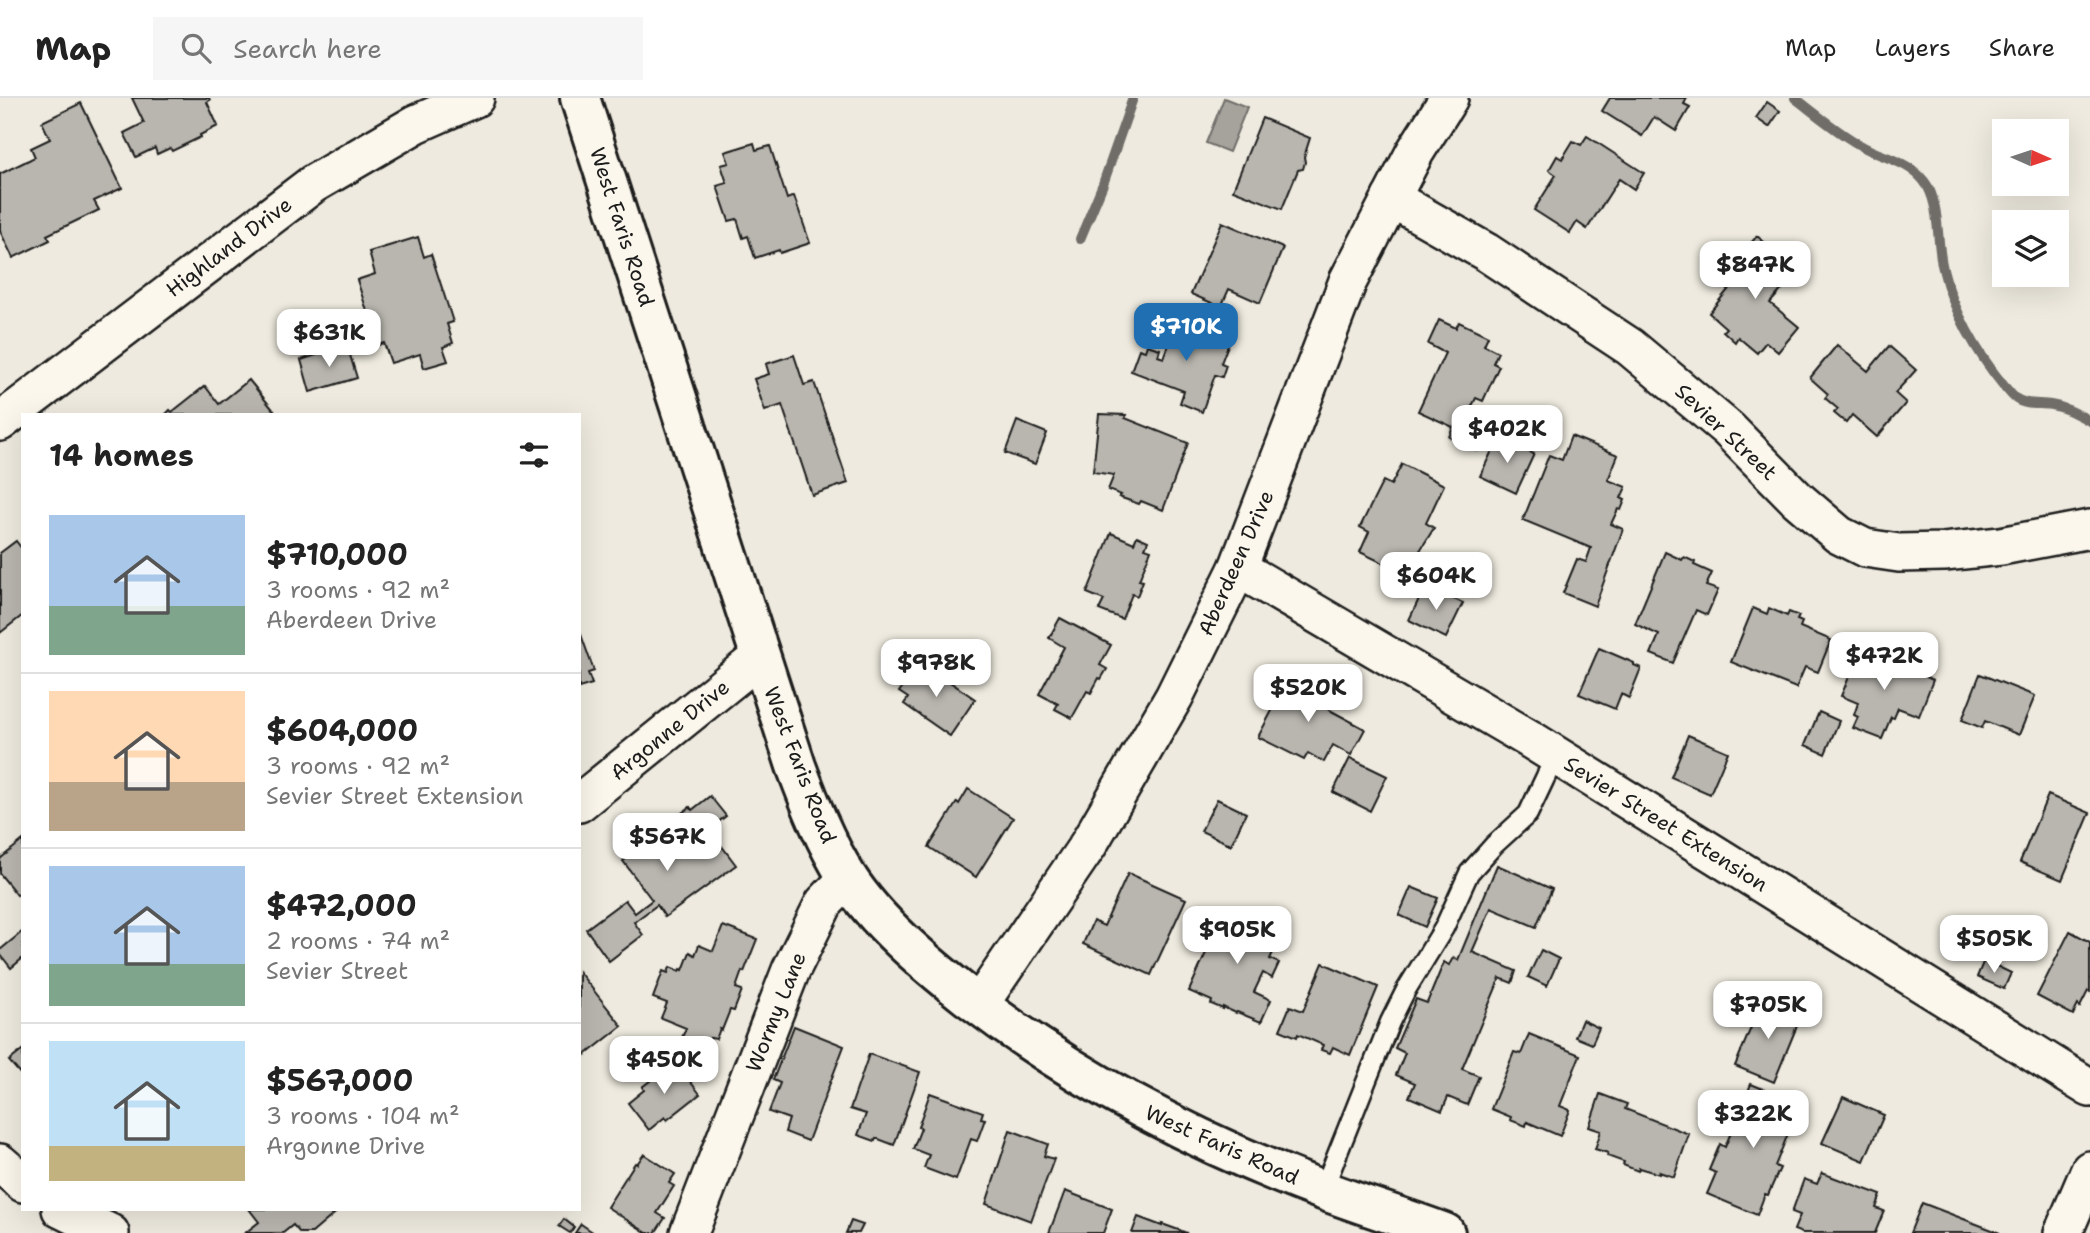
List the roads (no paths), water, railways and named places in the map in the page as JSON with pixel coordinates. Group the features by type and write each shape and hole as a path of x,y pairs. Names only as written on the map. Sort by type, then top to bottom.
{"main road":[{"name":"West Faris Road","path":"580,98 760,657 809,800 829,845 848,878 874,911 909,947 979,1005 1073,1070 1164,1121 1222,1148 1323,1190 1445,1233"}],"street":[{"name":"Highland Drive","path":"0,422 313,184 416,124 475,98"},
{"name":"Aberdeen Drive","path":"979,1005 1101,822 1174,697 1238,568 1348,281 1415,152 1449,98"},
{"name":"Sevier Street","path":"1391,198 1486,252 1630,347 1728,429 1797,499 1839,536 1865,548 1899,553 1944,552 2001,546 2090,529"},
{"name":"Sevier Street Extension","path":"1238,568 1556,755 2090,1088"},
{"name":"Argonne Drive","path":"581,801 760,657"},
{"name":"Wormy Lane","path":"689,1233 791,970 824,903 848,878"},
{"path":"0,1163 21,1182"},
{"path":"2063,1233 2090,1170"},
{"path":"64,1217 110,1233"}],"lane":[{"path":"1323,1190 1390,1022 1406,990 1444,928 1469,873 1494,845 1528,814 1556,755"}],"waterway":[{"path":"1080,239 1103,184 1133,98"},
{"path":"1795,98 1851,140 1910,168 1924,181 1933,200 1941,259 1953,300 1975,346 2012,395 2023,402 2061,407 2090,421"}]}
